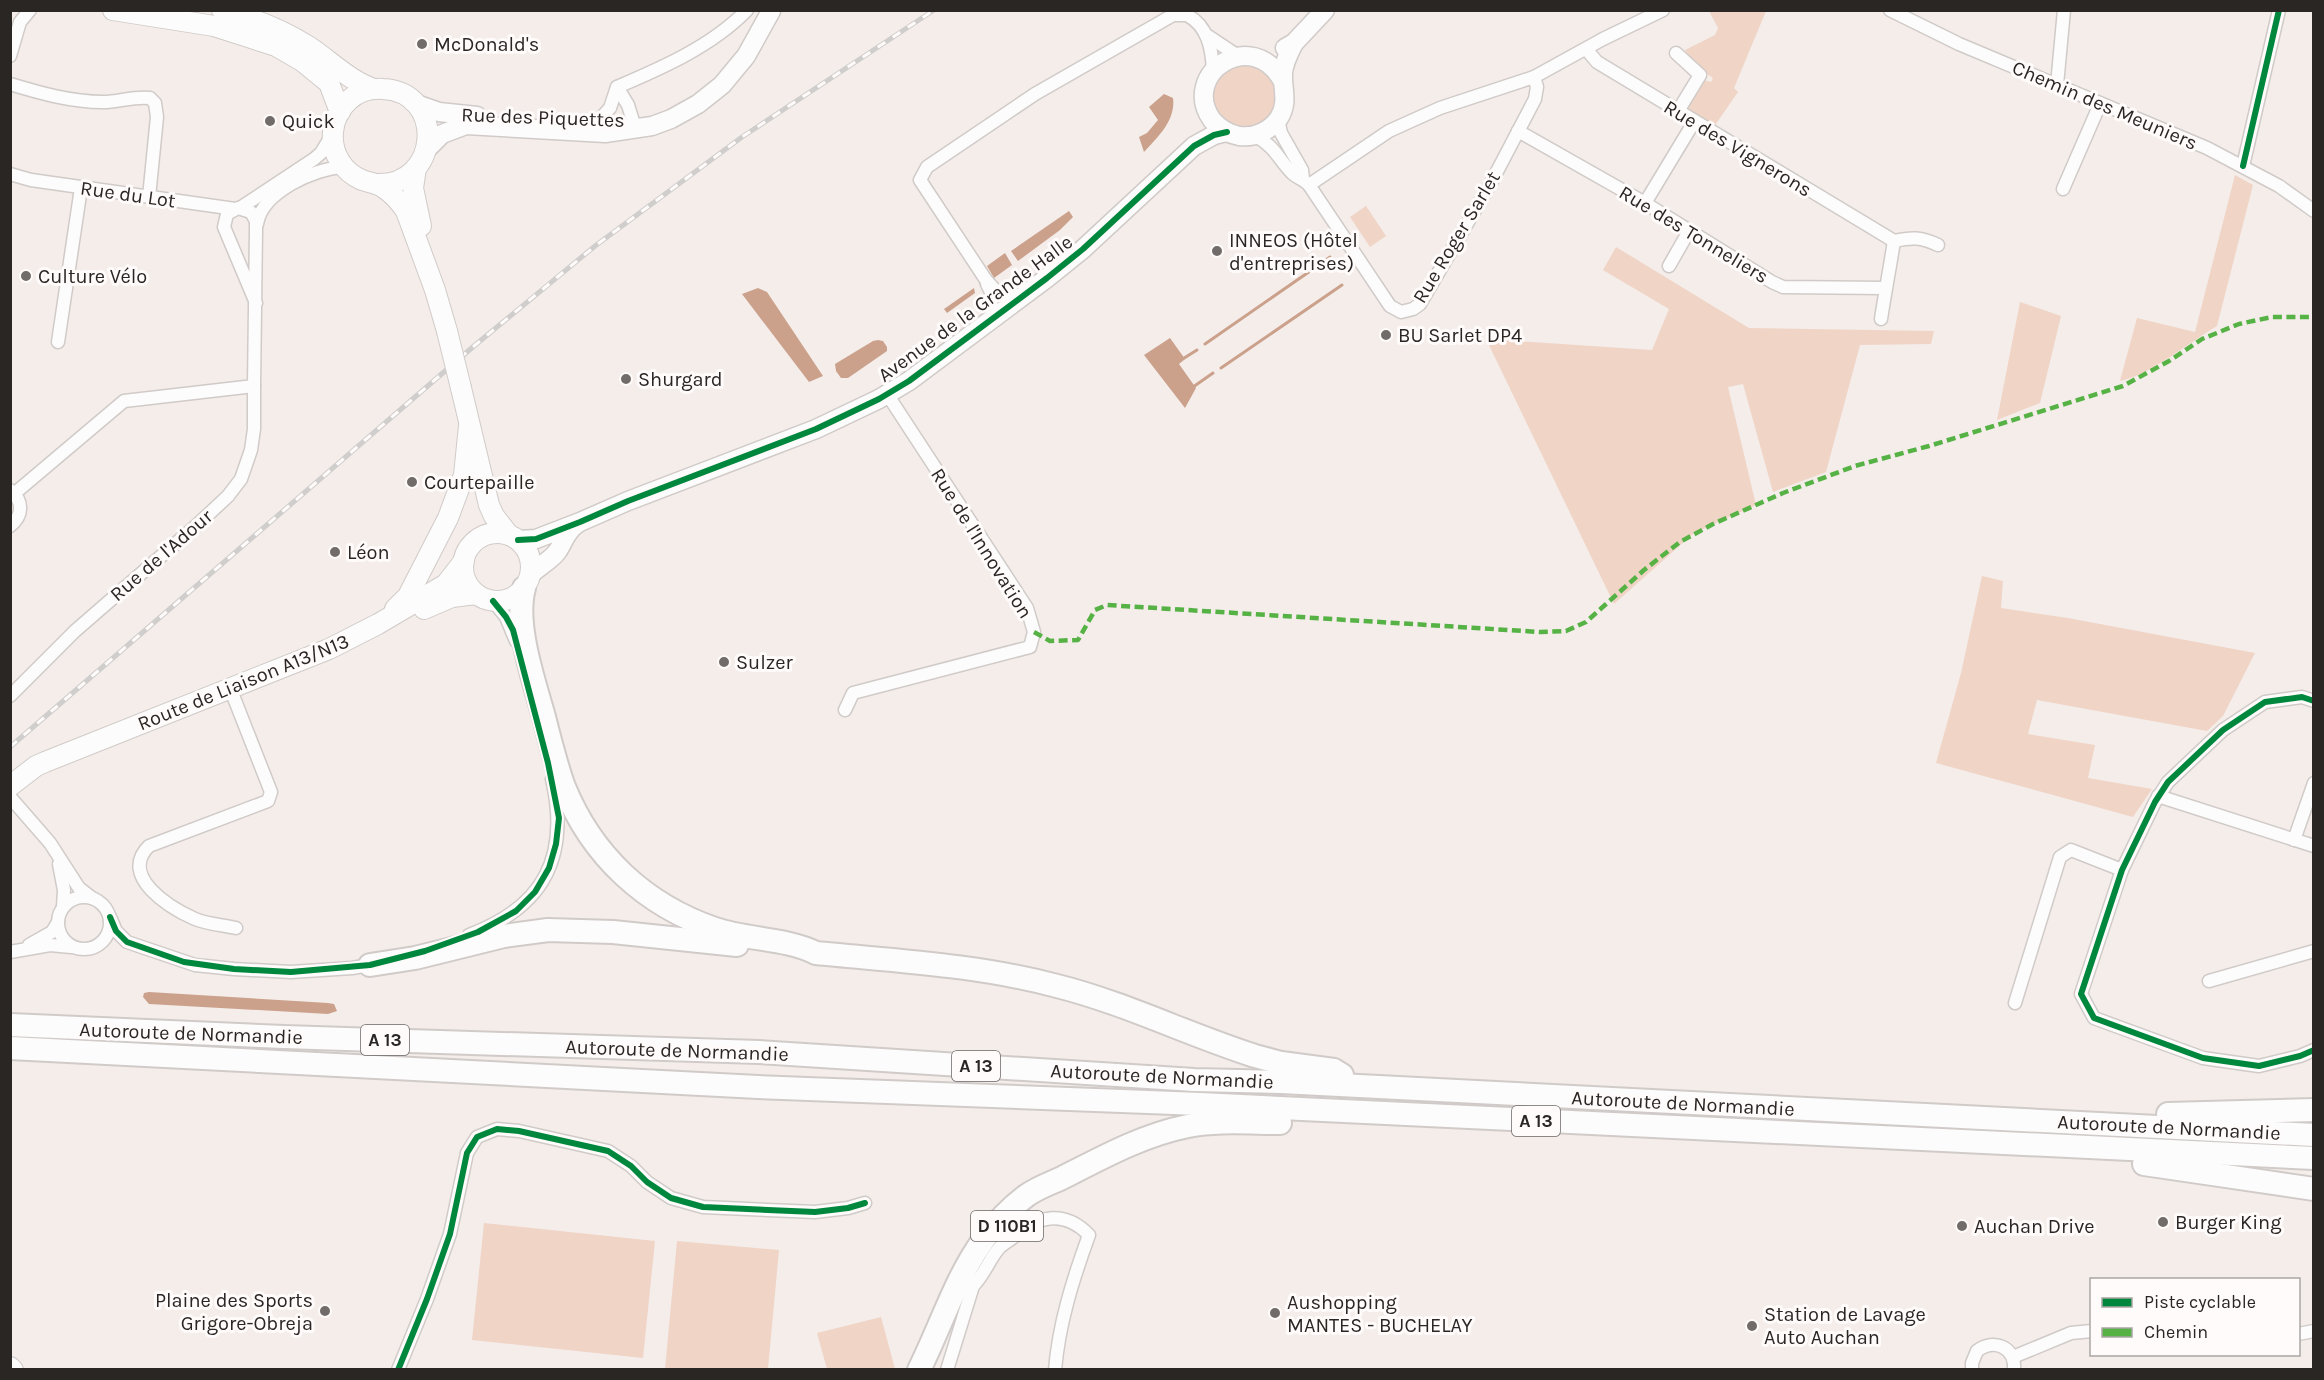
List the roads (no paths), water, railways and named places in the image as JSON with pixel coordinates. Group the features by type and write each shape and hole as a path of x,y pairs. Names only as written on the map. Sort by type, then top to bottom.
{"highway":[{"path":"527,581 521,610 526,646 557,765 573,807 606,858 620,874 645,895 680,915 717,929 801,945 816,953"},
{"path":"370,965 415,958 504,936 563,929 613,932 982,970 1041,982 1102,1000 1255,1056 1281,1063 1334,1071 1361,1086"},
{"name":"Autoroute de Normandie","path":"10,1025 284,1037 762,1052 1194,1080 1361,1086 2313,1135"},
{"name":"Autoroute de Normandie","path":"10,1048 758,1087 1200,1104 1348,1113 2313,1158"},
{"path":"2049,1121 2088,1113 2158,1114 2313,1110"},
{"path":"919,1370 971,1258 984,1239 1009,1211 1046,1183 1131,1144 1190,1125 1217,1122 1336,1123 1348,1113"},
{"path":"2074,1147 2102,1160 2170,1167 2313,1189"},
{"name":"D 110B1","path":"973,1286 981,1263 992,1243 1028,1202 1059,1179"}],"main road":[{"path":"113,10 214,26 276,46 302,61 329,83 340,112"},
{"path":"222,10 280,30 322,56 352,80 374,89 399,92 416,104 427,122 429,136 426,150 416,168 413,182 414,195 435,290"},
{"path":"374,89 353,97 340,112 333,134 335,151 344,167 360,179 376,184 393,195 406,211 435,290 447,331 479,468 492,511 529,554 527,581 508,599 484,597 464,577 464,561 473,542 480,514 479,468"},
{"path":"376,184 396,181 416,168"},
{"path":"378,624 408,596 448,519 464,475 469,426"},
{"path":"473,542 489,534 513,537"},
{"name":"Route de Liaison A13/N13","path":"12,795 36,766 329,649 378,624 446,584 464,561"},
{"name":"Route de Liaison A13/N13","path":"12,795 33,778 44,773 346,652 435,603 462,595 484,597"}],"street":[{"path":"10,56 18,16 30,10"},
{"path":"598,121 610,108 617,87 700,46 732,26 747,10"},
{"path":"1294,43 1272,54 1247,56 1223,62 1213,71 1205,89 1207,109 1215,123 1227,132 1240,136 1263,132 1278,119 1285,101 1283,82 1286,61 1294,43 1325,10"},
{"path":"1306,182 1389,131 1440,108 1534,77 1663,10"},
{"name":"Chemin des Meuniers","path":"1890,10 1959,44 2207,148 2279,186 2313,212"},
{"path":"2057,85 2064,10"},
{"path":"2243,166 2279,10"},
{"name":"Rue des Piquettes","path":"426,150 442,134 466,125 570,132 652,126 698,104 722,84 746,56 772,11"},
{"path":"1017,301 997,292 986,280 922,185 920,180 927,167 1035,94 1173,15 1187,15 1199,24 1212,49 1213,71"},
{"path":"1205,33 1216,43 1271,65 1283,82"},
{"name":"Rue des Vignerons","path":"1586,49 1597,62 1894,241"},
{"path":"1676,53 1700,75 1678,111"},
{"name":"Rue Roger Sarlet","path":"1306,182 1390,306 1401,312 1413,309 1420,304 1535,99 1537,87 1534,77"},
{"path":"10,84 81,101 109,102 133,97 150,98 155,103 157,117 149,197"},
{"path":"617,87 628,105 628,126"},
{"name":"Rue des Piquettes","path":"416,104 435,111 457,115 598,121 628,126"},
{"path":"2063,189 2100,104"},
{"name":"Avenue de la Grande Halle","path":"1194,146 1205,125 1207,109"},
{"path":"1278,119 1281,133 1302,170 1306,182"},
{"path":"1645,203 1694,122"},
{"name":"Rue des Tonneliers","path":"1518,131 1645,203 1783,287 1884,288"},
{"name":"Avenue de la Grande Halle","path":"513,537 541,537 850,415 909,381 992,320 1083,249 1194,146 1214,135 1227,132"},
{"path":"256,303 225,230 226,217 314,159 321,153 333,134"},
{"path":"1254,135 1272,147 1294,175 1306,182"},
{"path":"206,205 234,241 243,242 250,239 264,207 298,181 321,169 344,167"},
{"name":"Rue du Lot","path":"14,178 237,209"},
{"path":"58,342 81,188"},
{"path":"237,209 251,212 257,227"},
{"name":"Rue de l'Adour","path":"10,696 75,631 197,525 228,496 242,479 251,450 254,429 257,227"},
{"path":"1669,266 1689,231"},
{"path":"1881,319 1884,288 1892,262 1894,241 1922,237 1938,245"},
{"path":"986,280 991,292 992,320"},
{"path":"10,526 20,513 19,499 13,492 127,400 254,386"},
{"name":"Rue de l'Innovation","path":"845,710 853,693 1030,647 1034,632 1027,608 887,394"},
{"path":"527,581 542,563 554,555 568,532 580,522"},
{"path":"12,795 54,849 75,882 105,906 118,934 127,942 195,965 291,972 370,965 460,939 504,920 535,892 553,857 558,830 557,803 513,630 506,617 484,597"},
{"path":"2313,700 2302,697 2265,702 2223,730 2168,782 2158,796 2122,870 2081,994 2094,1018 2203,1058 2259,1066 2300,1056 2313,1050"},
{"path":"234,698 271,792 268,801 149,846 143,852 139,866 144,882 166,903 197,920 236,928"},
{"path":"2294,840 2313,783"},
{"path":"2158,796 2313,846"},
{"path":"12,952 46,936 52,932 58,922 63,907 64,890 54,849"},
{"path":"2014,1003 2060,857 2071,850 2122,870"},
{"path":"63,907 74,899 93,898"},
{"path":"12,952 50,945 87,950 101,944 110,932 110,917"},
{"path":"58,922 61,937 72,947"},
{"path":"2209,981 2313,951"},
{"path":"398,1370 450,1234 467,1153 477,1137 497,1129 519,1131 608,1151 671,1198 703,1207 815,1212 848,1208 865,1203"},
{"path":"973,1286 982,1277 991,1259 1003,1244 1044,1217 1067,1220 1086,1232 1089,1236 1061,1327 1055,1370"},
{"name":"D 110B1","path":"947,1370 973,1286"},
{"path":"1972,1370 1977,1351 1987,1345 2004,1347 2014,1363 2071,1333 2090,1331"}],"waterway":[{"path":"1319,265 1330,257"},
{"path":"1205,344 1316,267"},
{"path":"1221,368 1342,285"},
{"path":"1181,360 1197,350"},
{"path":"1193,387 1213,373"}],"railway":[{"path":"10,747 474,346 595,246 742,137 934,10"}],"place":[{"name":"McDonald's","path":"422,44"},
{"name":"Quick","path":"270,121"},
{"name":"INNEOS (Hôtel d'entreprises)","path":"1217,251"},
{"name":"Culture Vélo","path":"26,276"},
{"name":"BU Sarlet DP4","path":"1386,335"},
{"name":"Shurgard","path":"626,379"},
{"name":"Courtepaille","path":"412,482"},
{"name":"Léon","path":"335,552"},
{"name":"Sulzer","path":"724,662"},
{"name":"Burger King","path":"2163,1222"},
{"name":"Auchan Drive","path":"1962,1226"},
{"name":"Plaine des Sports Grigore-Obreja","path":"325,1311"},
{"name":"Aushopping MANTES - BUCHELAY","path":"1275,1313"},
{"name":"Station de Lavage Auto Auchan","path":"1752,1326"}]}
